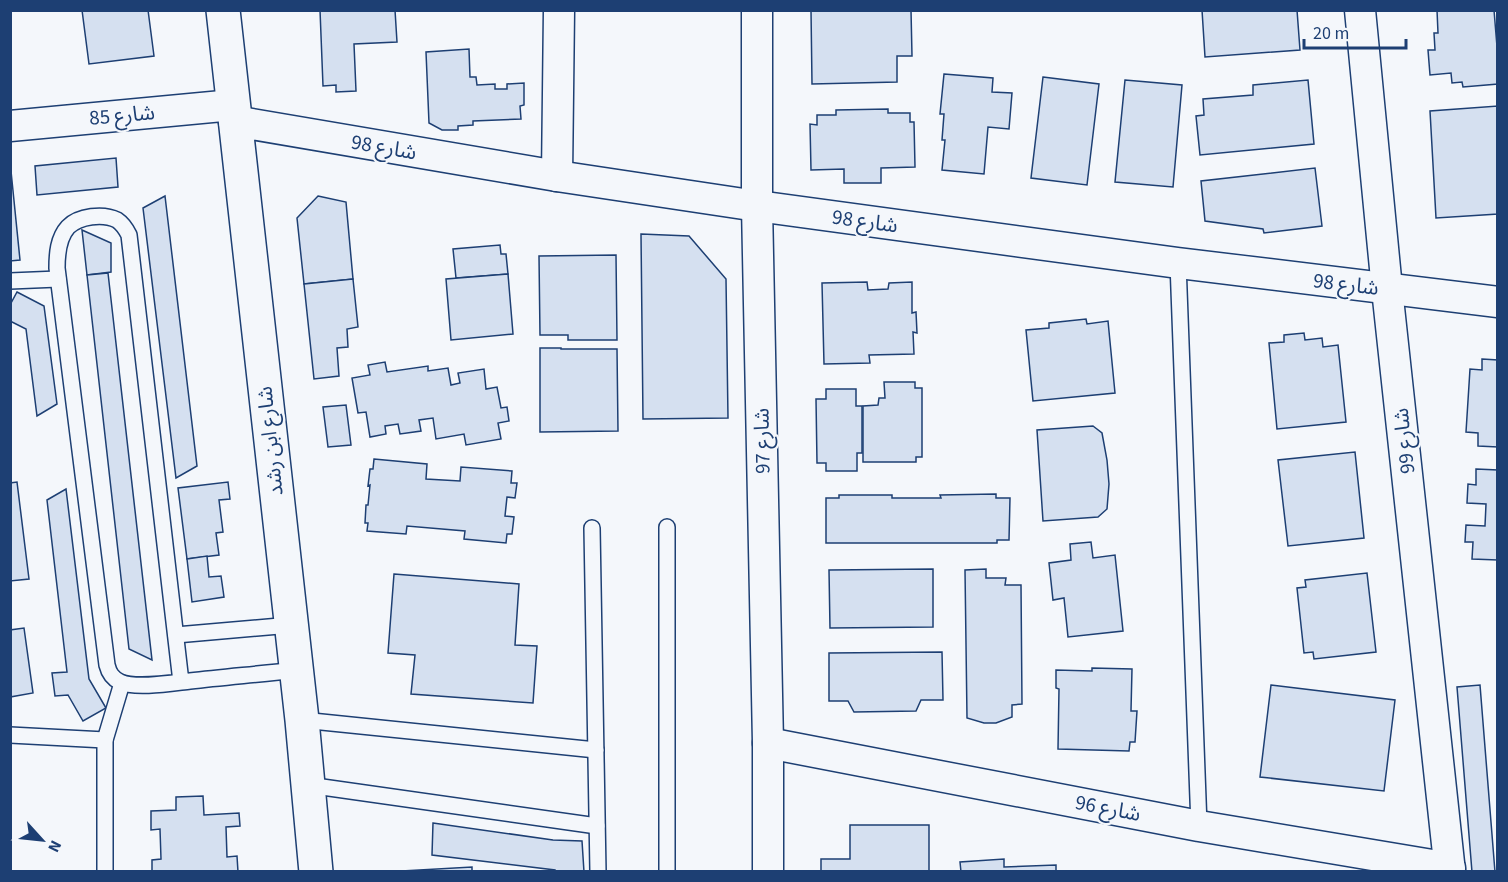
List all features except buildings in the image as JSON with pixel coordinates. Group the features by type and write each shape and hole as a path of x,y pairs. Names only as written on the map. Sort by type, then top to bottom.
{"street":[{"name":"شارع ابن رشد","path":"223,10 302,720 315,872"},
{"path":"557,176 559,10"},
{"name":"شارع 97","path":"756,10 768,872"},
{"name":"شارع 99","path":"1360,10 1450,870"},
{"name":"شارع 85","path":"10,126 233,113"},
{"name":"شارع 98","path":"233,113 557,176 757,206 1497,302"},
{"name":"شارع 96","path":"768,743 1199,826 1450,870"}],"lane":[{"path":"181,682 129,235 124,226 115,219 97,216 78,220 67,228 57,253 58,279 109,672 122,683 135,685 181,682 296,670"},
{"path":"1178,262 1199,826"},
{"path":"10,281 58,279"},
{"path":"667,527 667,872"},
{"path":"592,528 598,872"},
{"path":"176,635 291,625"},
{"path":"105,872 105,740 122,683"},
{"path":"302,720 596,750"},
{"path":"10,735 105,740"},
{"path":"308,785 597,826"}]}
